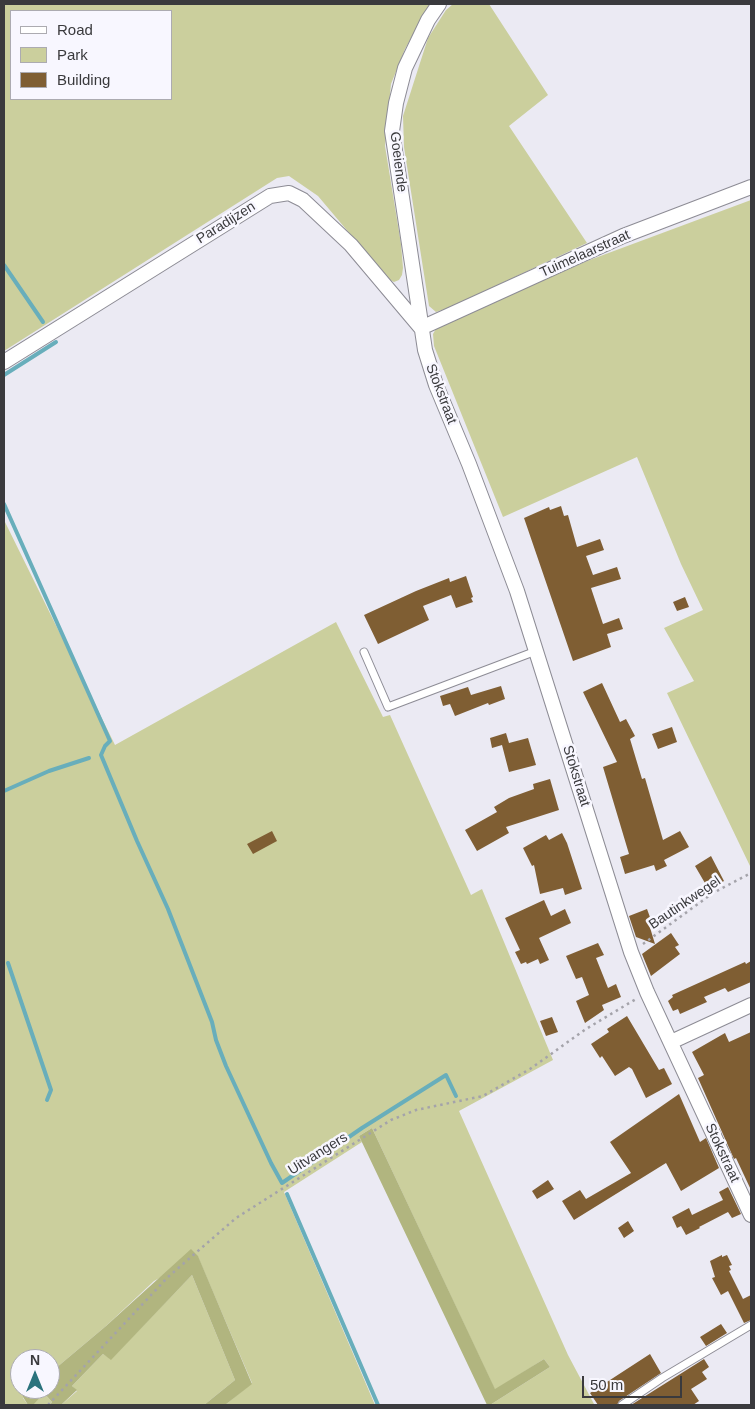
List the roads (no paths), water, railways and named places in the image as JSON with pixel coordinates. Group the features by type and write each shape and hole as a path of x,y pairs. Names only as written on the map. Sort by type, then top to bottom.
{"street":[{"name":"Goeiende","path":"421,328 392,131 396,104 406,68 428,20 439,4"},
{"name":"Tuimelaarstraat","path":"421,328 623,236 751,187"},
{"name":"Paradijzen","path":"4,362 270,196 289,193 303,200 351,245 421,328"},
{"name":"Stokstraat","path":"421,328 425,350 436,385 470,464 517,591 631,952 647,992 751,1215"},
{"path":"671,1042 751,1005"}],"lane":[{"path":"364,652 388,707 536,651"},
{"path":"622,1405 662,1378 751,1325"}],"waterway":[{"path":"4,265 43,322"},
{"path":"4,375 56,342"},
{"path":"4,504 110,741 105,746 101,755 168,909 212,1022 216,1040 226,1066 282,1183 362,1128 446,1075 456,1096"},
{"path":"4,791 49,771 89,758"},
{"path":"8,963 51,1090 47,1100"},
{"path":"287,1194 378,1405"}]}
